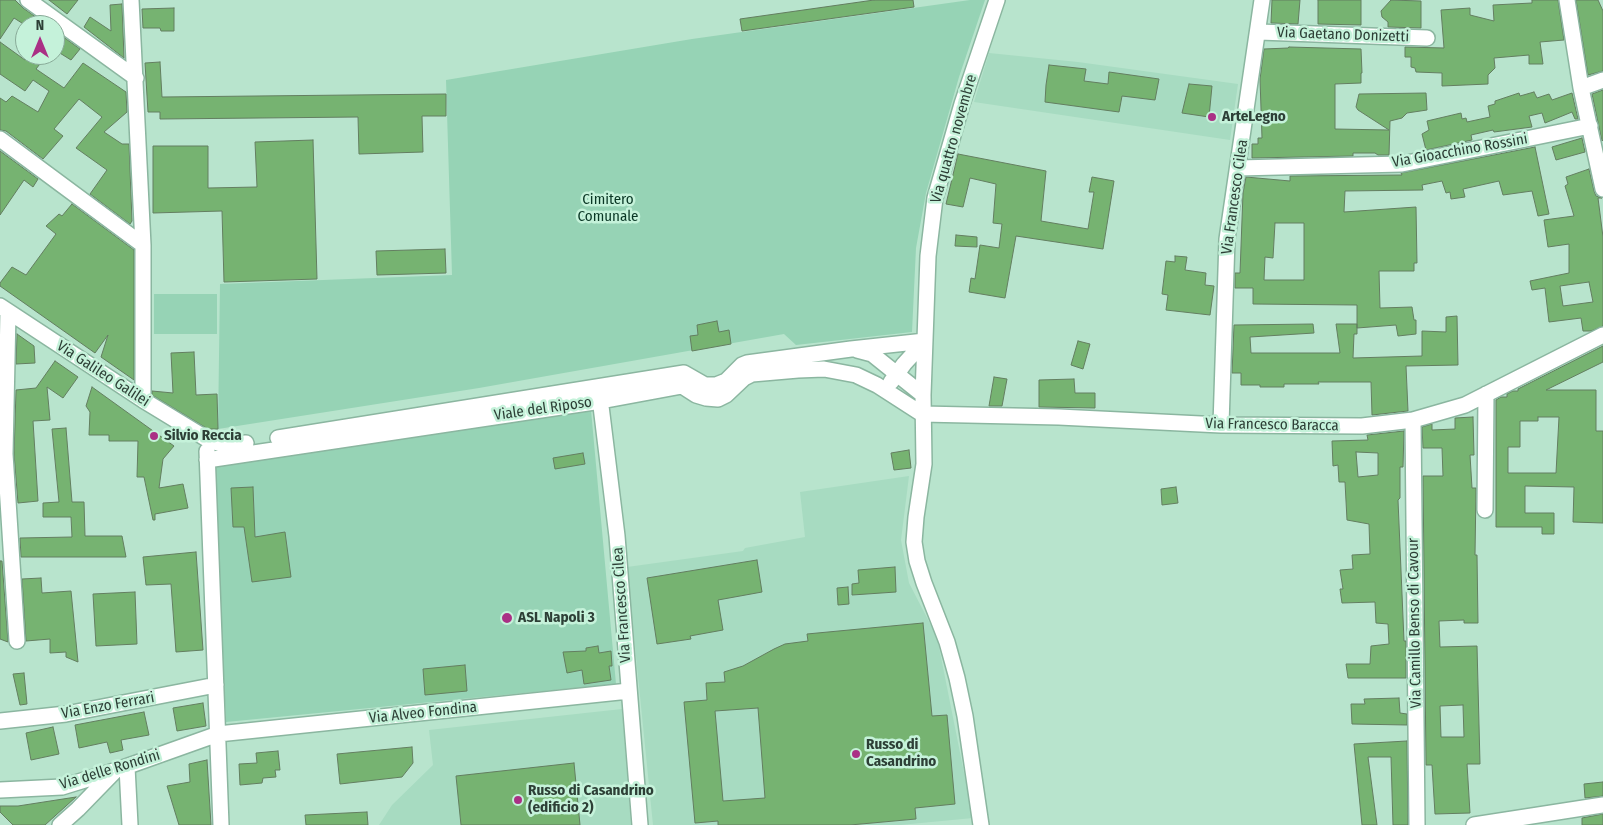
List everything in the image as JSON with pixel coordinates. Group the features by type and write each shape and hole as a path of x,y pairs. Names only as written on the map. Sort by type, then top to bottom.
{"street":[{"path":"28,0 136,78"},
{"path":"132,0 143,245 143,400"},
{"name":"Via quattro novembre","path":"923,395 928,256 935,198 962,104 996,0"},
{"name":"Via Francesco Cilea","path":"1221,425 1227,239 1259,32 1262,0"},
{"path":"1566,0 1581,88 1603,189"},
{"name":"Via Gaetano Donizetti","path":"1259,32 1427,38"},
{"path":"1581,88 1603,80"},
{"name":"Via Gioacchino Rossini","path":"1238,168 1402,164 1590,126"},
{"path":"0,139 143,245"},
{"path":"4,309 5,454 17,640"},
{"name":"Via Galileo Galilei","path":"4,309 143,400 207,439"},
{"name":"Via Francesco Baracca","path":"922,414 1060,417 1221,425 1362,426 1413,420 1465,405 1603,335"},
{"path":"888,392 889,386 896,374 926,342"},
{"name":"Viale del Riposo","path":"207,460 600,393 684,373 705,385 716,385 726,381 742,365 747,363 851,349 926,342"},
{"name":"Viale del Riposo","path":"851,349 872,354 923,395"},
{"path":"867,380 877,381 883,378 886,370 883,363"},
{"name":"Viale del Riposo","path":"207,439 226,446 600,393 682,386 696,395 718,399 726,395 744,378 752,374 824,369 856,375 867,380 922,414"},
{"name":"Via Francesco Cilea","path":"600,393 617,536 640,825"},
{"path":"1486,394 1486,510"},
{"path":"923,395 924,464 914,542 917,561 924,583 947,642 966,716 981,825"},
{"name":"Via Camillo Benso di Cavour","path":"1413,420 1417,825"},
{"path":"207,439 221,825"},
{"name":"Via Enzo Ferrari","path":"0,721 66,714 216,685"},
{"name":"Via Alveo Fondina","path":"218,734 629,692"},
{"name":"Via delle Rondini","path":"0,790 62,787 122,769 218,734"},
{"path":"60,825 122,769"},
{"path":"122,769 130,825"},
{"path":"1474,825 1603,805"}],"shaded area":[{"path":"989,53 1078,62 1238,84 1230,140 974,102"},
{"path":"909,476 901,540 909,583 937,637 973,818 900,825 653,825 627,567 743,551 745,548 805,537 800,492"},
{"path":"622,709 631,825 379,825 392,805 433,765 429,730"}],"green space":[{"name":"Cimitero Comunale","path":"970,0 985,0 959,77 926,193 916,248 912,332 796,345 784,334 479,388 218,429 220,284 452,275 446,80 692,39"},
{"path":"154,294 217,294 217,334 154,334"},
{"path":"591,410 616,684 226,722 214,467"}],"building":[{"path":"0,0 15,0 33,15 15,15 15,19 0,39"},
{"path":"49,0 78,0 67,14"},
{"path":"874,0 913,0 914,7 742,31 740,19"},
{"path":"1272,0 1300,0 1298,24 1271,23"},
{"path":"1318,0 1361,0 1361,25 1318,24"},
{"path":"1391,0 1421,1 1421,28 1388,27 1388,22 1382,17 1381,11"},
{"path":"1532,0 1558,0 1564,40 1540,42 1543,64 1529,64 1529,55 1494,58 1495,68 1488,75 1488,84 1442,86 1442,73 1416,72 1415,68 1411,67 1411,57 1405,57 1405,47 1444,48 1441,10 1470,8 1470,15 1494,21 1493,5 1532,3"},
{"path":"1576,0 1598,0 1603,11 1603,71 1588,75"},
{"path":"122,4 124,58 84,27 90,17 111,31 110,5"},
{"path":"174,8 174,31 161,31 160,28 143,28 142,9"},
{"path":"65,38 80,49 71,60 65,56"},
{"path":"0,42 15,53 15,65 39,65 36,69 64,88 83,63 126,92 127,112 104,132 122,144 129,144 132,221 130,224 90,194 107,170 76,148 102,117 79,99 54,129 63,136 43,159 6,131 0,130 0,98 6,102 12,96 38,112 49,91 33,80 25,91 0,74"},
{"path":"1289,47 1361,49 1361,83 1335,84 1335,129 1389,130 1358,110 1356,107 1359,94 1426,93 1427,110 1407,113 1402,118 1390,121 1389,155 1353,153 1353,156 1252,158 1252,144 1258,144 1258,138 1262,138 1260,79 1264,49"},
{"path":"160,62 162,97 446,94 446,116 422,116 423,152 359,154 358,117 160,119 160,112 148,112 145,63"},
{"path":"1049,65 1086,69 1084,81 1108,84 1109,72 1159,79 1155,100 1122,96 1119,112 1045,102"},
{"path":"1189,84 1212,86 1209,117 1182,113"},
{"path":"1603,90 1603,140 1602,141 1592,94"},
{"path":"1534,92 1537,98 1549,94 1552,100 1572,93 1578,119 1575,119 1572,112 1545,123 1542,113 1529,116 1532,127 1494,132 1493,130 1471,135 1472,140 1426,150 1422,134 1429,130 1427,121 1461,113 1462,119 1466,118 1467,122 1490,117 1488,106 1495,104 1495,101 1519,93 1520,96"},
{"path":"1582,138 1585,152 1556,160 1552,147"},
{"path":"313,140 317,279 224,282 222,211 153,213 153,146 208,146 208,188 257,187 255,142"},
{"path":"1535,147 1549,214 1538,216 1532,191 1503,195 1499,181 1463,189 1465,197 1451,199 1450,192 1446,193 1442,181 1422,185 1423,190 1345,191 1344,212 1416,207 1417,263 1414,263 1414,271 1379,271 1380,308 1412,307 1414,320 1416,320 1416,334 1398,336 1396,325 1357,328 1357,334 1354,334 1353,358 1422,356 1422,331 1446,332 1446,317 1457,316 1458,365 1406,366 1408,411 1372,415 1371,382 1318,382 1319,384 1284,384 1284,387 1260,387 1260,385 1241,385 1241,373 1232,373 1234,325 1313,324 1314,333 1250,337 1251,353 1340,353 1336,324 1357,324 1357,305 1253,304 1253,288 1235,288 1235,273 1240,273 1243,193 1246,177 1290,181 1290,176 1402,175 1401,173","holes":["1275,223 1304,223 1304,280 1264,280 1265,257 1273,258"]},
{"path":"0,151 38,179 33,187 24,180 0,215"},
{"path":"958,154 1046,171 1041,221 1088,229 1094,192 1089,192 1092,177 1114,181 1103,249 1016,236 1005,298 969,292 971,278 975,279 980,245 999,248 1002,224 993,223 996,184 970,178 963,207 946,204"},
{"path":"1589,169 1596,196 1602,198 1598,198 1603,237 1603,326 1591,331 1583,331 1581,318 1549,322 1545,288 1532,290 1530,281 1569,273 1569,244 1548,247 1544,220 1574,216 1565,186 1568,184 1566,177","holes":["1589,282 1593,302 1563,306 1560,286"]},
{"path":"72,204 134,250 134,380 101,357 108,335 95,353 0,286 0,283 12,267 26,275 56,234 46,226 59,214 62,216"},
{"path":"956,235 977,237 977,247 955,246"},
{"path":"445,249 446,273 377,275 376,251"},
{"path":"1175,256 1187,257 1185,270 1206,273 1205,285 1214,286 1210,315 1166,310 1168,295 1162,294 1166,261 1175,262"},
{"path":"717,321 719,332 729,330 731,344 692,351 690,336 698,335 697,325"},
{"path":"17,334 34,346 35,363 16,364"},
{"path":"1078,341 1090,344 1083,369 1071,365"},
{"path":"1603,346 1603,362 1546,390 1596,390 1596,431 1603,431 1603,523 1573,522 1574,487 1525,486 1525,513 1554,513 1554,534 1542,534 1542,527 1496,527 1496,400 1501,397 1507,397 1507,394 1518,391 1518,389","holes":["1538,417 1559,417 1556,473 1508,473 1508,447 1520,447 1520,421 1538,421"]},
{"path":"194,352 196,395 217,394 218,429 208,429 152,395 152,391 173,393 171,353"},
{"path":"55,361 78,377 63,398 47,387 50,420 33,421 38,501 18,503 14,454 16,390 36,388"},
{"path":"994,377 1007,379 1002,406 989,406"},
{"path":"1074,379 1075,393 1095,393 1095,408 1039,407 1039,380"},
{"path":"92,387 174,446 163,459 159,488 183,484 188,508 155,514 155,520 153,520 144,477 137,477 138,441 109,441 109,435 89,435 90,412 86,406"},
{"path":"1473,417 1474,455 1470,455 1472,488 1476,488 1475,555 1477,555 1478,623 1464,623 1464,620 1439,621 1440,647 1477,646 1480,764 1467,764 1470,813 1435,814 1432,765 1426,765 1423,476 1443,476 1442,448 1423,448 1422,427 1432,424 1432,430 1455,429 1455,418","holes":["1463,705 1464,737 1441,737 1440,706"]},
{"path":"66,428 72,502 84,502 85,536 122,536 126,557 21,557 20,538 72,537 71,517 43,517 43,503 59,502 52,429"},
{"path":"1404,431 1403,467 1400,467 1400,498 1398,500 1404,641 1406,641 1406,678 1348,678 1346,664 1370,664 1371,646 1389,644 1388,624 1376,623 1375,602 1342,603 1340,589 1343,589 1340,570 1353,569 1352,555 1370,554 1369,524 1347,520 1345,482 1339,482 1338,465 1333,466 1332,441 1368,440 1367,435","holes":["1356,452 1378,453 1378,475 1358,477"]},
{"path":"909,450 911,468 894,470 891,453"},
{"path":"583,453 585,464 555,469 553,458"},
{"path":"253,487 255,537 285,532 291,577 252,582 244,527 233,527 231,488"},
{"path":"1176,487 1178,503 1162,505 1161,489"},
{"path":"196,552 203,650 176,652 171,584 146,585 143,557"},
{"path":"757,560 762,592 718,600 723,630 690,636 691,639 657,644 647,578"},
{"path":"0,561 2,561 8,642 0,639"},
{"path":"895,567 896,592 852,595 852,584 859,583 858,570"},
{"path":"41,578 42,593 71,591 78,662 66,657 66,652 50,653 50,639 26,641 22,579"},
{"path":"848,587 849,604 838,605 837,588"},
{"path":"135,592 137,644 96,646 93,594"},
{"name":"Russo di Casandrino","path":"923,623 932,716 947,715 955,804 915,808 916,819 850,825 718,825 718,821 695,823 684,702 707,700 706,683 725,682 724,672 743,666 785,644 808,641 807,634","holes":["758,708 765,798 723,801 715,711"]},
{"path":"598,646 599,653 611,651 612,666 609,666 611,680 584,684 582,670 567,673 563,652 586,651 586,648"},
{"path":"465,665 467,691 425,695 423,669"},
{"path":"24,673 27,704 20,705 13,674"},
{"path":"1399,698 1400,713 1407,714 1407,725 1352,724 1351,704 1365,704 1364,699"},
{"path":"203,703 206,726 177,731 173,708"},
{"path":"144,712 149,735 121,740 123,750 110,753 107,742 79,748 75,725"},
{"path":"53,727 59,754 31,760 26,733"},
{"path":"1407,741 1408,825 1393,825 1391,757 1368,757 1377,825 1362,825 1354,744"},
{"path":"412,747 413,763 402,777 340,784 337,754"},
{"path":"278,751 280,770 275,770 276,777 263,778 262,783 240,785 239,764 257,763 256,753"},
{"path":"207,760 211,825 179,825 167,786 190,782 189,764"},
{"name":"Russo di Casandrino (edificio 2)","path":"574,763 580,825 461,825 456,776"},
{"path":"1603,782 1603,796 1585,798 1584,784"},
{"path":"76,797 45,825 13,825 0,812 0,806 18,806"},
{"path":"367,812 368,825 306,825 305,815"},
{"path":"1603,814 1603,825 1582,825 1582,818"}],"place":[{"name":"ArteLegno","path":"1212,117"},
{"name":"Silvio Reccia","path":"154,436"},
{"name":"ASL Napoli 3","path":"507,618"},
{"name":"Russo di Casandrino","path":"856,754"},
{"name":"Russo di Casandrino (edificio 2)","path":"518,800"}]}
